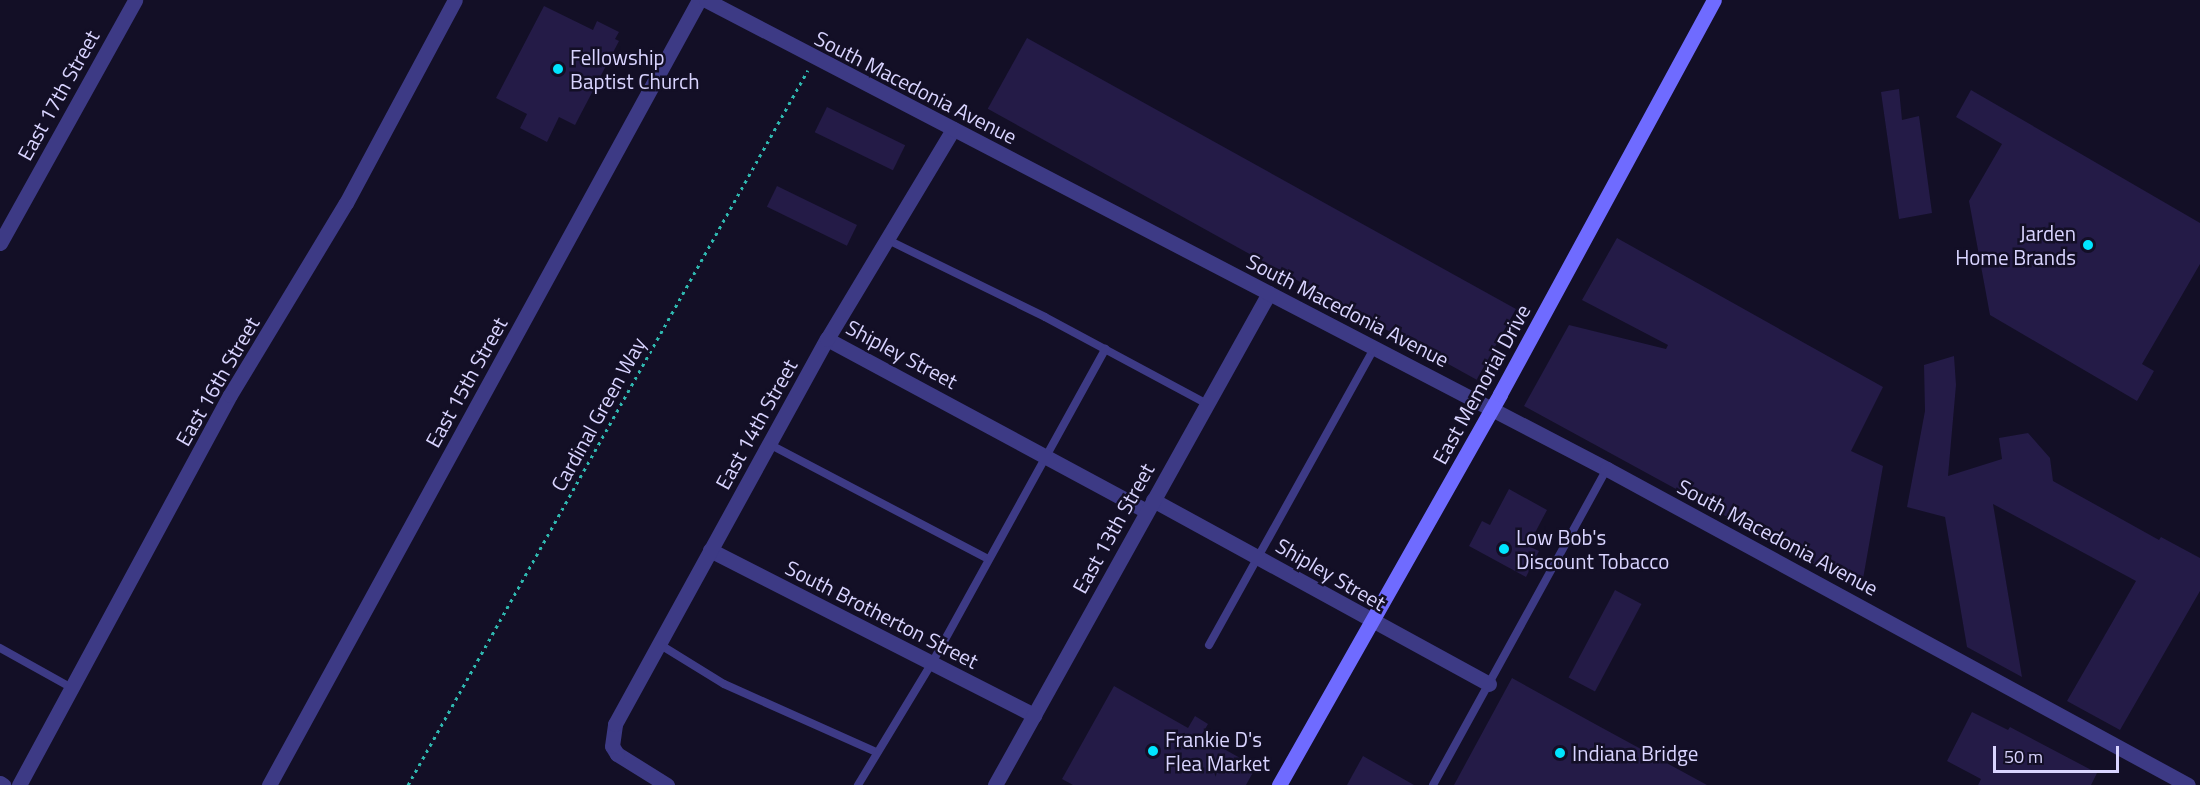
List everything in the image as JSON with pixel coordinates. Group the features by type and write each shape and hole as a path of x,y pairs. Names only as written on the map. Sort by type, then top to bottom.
{"main road":[{"name":"East Memorial Drive","path":"1279,785 1374,622 1714,0"}],"street":[{"name":"East 17th Street","path":"0,243 135,0"},
{"name":"East 16th Street","path":"19,785 230,395 394,118 455,0"},
{"name":"East 15th Street","path":"269,785 699,0"},
{"name":"South Macedonia Avenue","path":"706,0 1492,408 2188,785"},
{"name":"East 14th Street","path":"667,785 627,763 612,746 615,724 827,339 953,129"},
{"name":"East 13th Street","path":"995,785 1269,293"},
{"name":"Shipley Street","path":"827,339 1048,456 1260,558 1489,684"},
{"name":"South Brotherton Street","path":"710,550 1034,715"}],"lane":[{"path":"886,239 1106,349 1207,404"},
{"path":"1209,645 1260,558 1374,347"},
{"path":"858,785 932,663 1106,349"},
{"path":"769,444 988,559"},
{"path":"1433,785 1607,469"},
{"path":"659,644 724,684 876,752"},
{"path":"0,648 72,688"}],"path":[{"name":"Cardinal Green Way","path":"408,785 815,58"}],"building":[{"name":"Fellowship Baptist Church","path":"544,6 593,30 597,21 619,32 615,39 619,41 575,125 559,117 547,142 520,128 527,114 496,98"},
{"path":"1027,38 1516,309 1477,380 988,109"},
{"path":"1899,89 1902,120 1919,116 1932,213 1899,219 1881,92"},
{"name":"Jarden Home Brands","path":"1971,90 2200,223 2200,264 2142,364 2154,371 2137,401 1990,315 1969,201 2002,144 1956,117"},
{"path":"827,107 905,145 893,170 815,132"},
{"path":"777,186 857,225 847,246 767,207"},
{"path":"1617,238 1883,387 1851,451 1883,466 1861,590 1524,406 1569,325 1666,349 1668,345 1582,300"},
{"path":"1954,356 1956,385 1948,476 2002,459 1999,438 2028,433 2050,458 2053,481 2159,540 2161,537 2200,558 2200,591 2120,730 2067,701 2136,581 1993,504 2022,677 1967,647 1945,517 1907,507 1925,411 1924,365"},
{"path":"1509,489 1547,510 1528,546 1539,551 1526,577 1469,546 1482,521 1490,525"},
{"path":"1615,590 1641,604 1595,691 1569,677"},
{"name":"Indiana Bridge","path":"1512,678 1595,724 1707,785 1454,785"},
{"name":"Frankie D's Flea Market","path":"1114,686 1188,728 1195,716 1208,724 1201,736 1256,767 1246,785 1073,785 1062,779"},
{"path":"1972,712 2008,730 2010,727 2097,773 2091,785 1978,785 1981,779 1947,761"},
{"path":"1363,756 1414,785 1347,785"}],"place":[{"name":"Fellowship Baptist Church","path":"558,69"},
{"name":"Jarden Home Brands","path":"2088,245"},
{"name":"Low Bob's Discount Tobacco","path":"1504,549"},
{"name":"Frankie D's Flea Market","path":"1153,751"},
{"name":"Indiana Bridge","path":"1560,753"}]}
